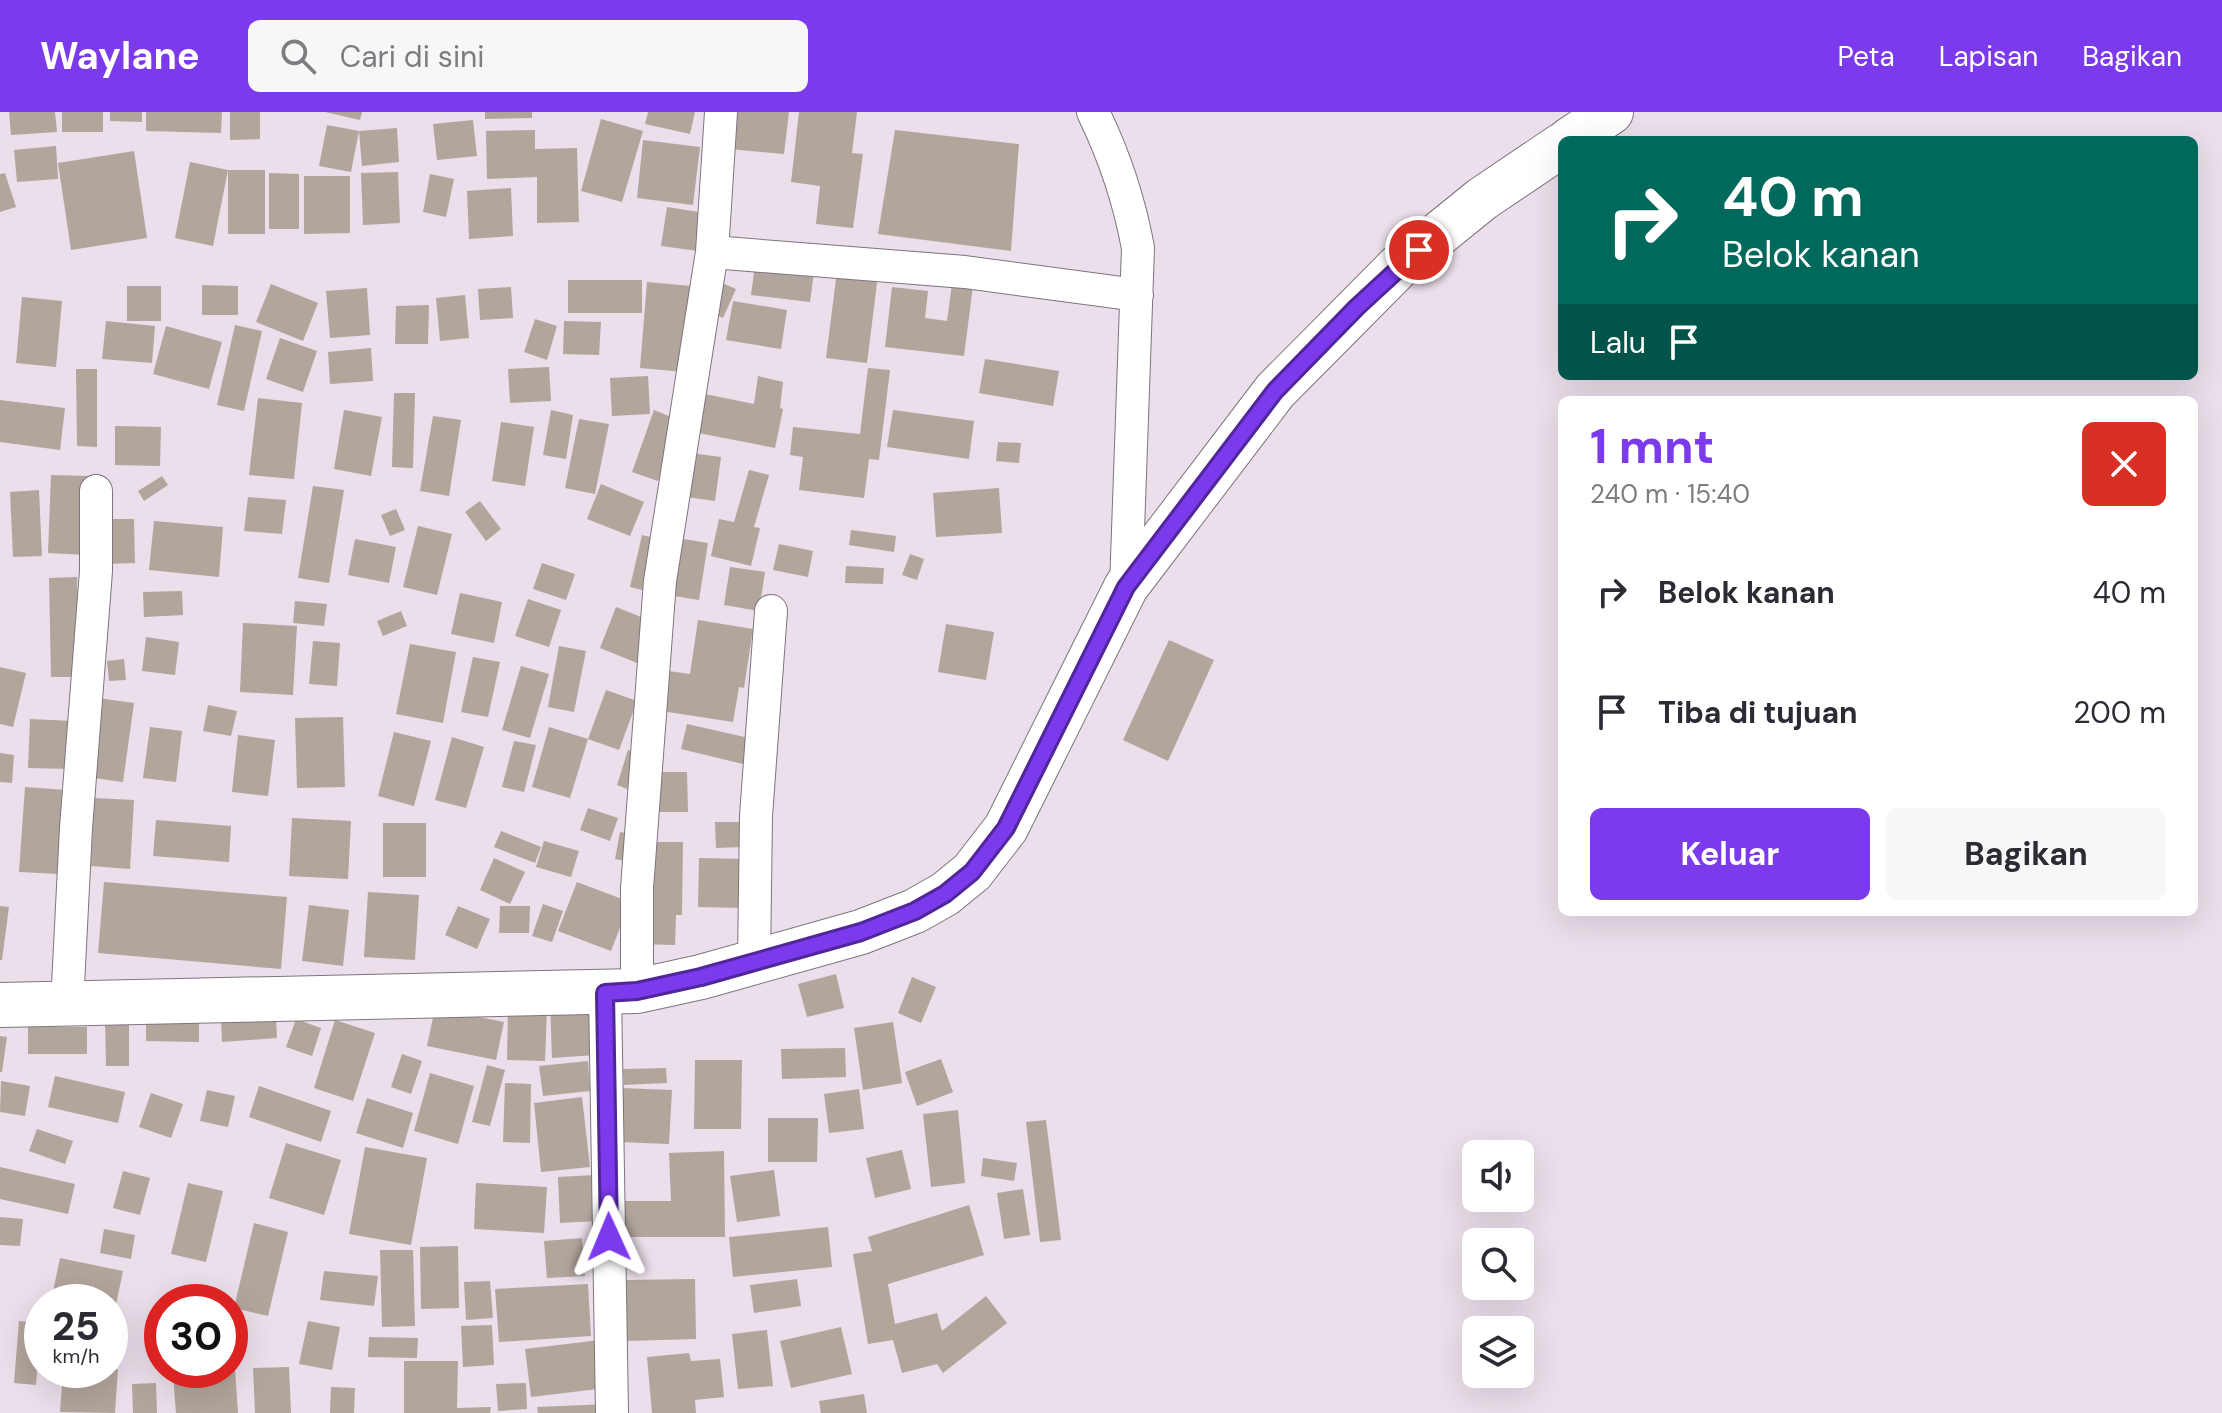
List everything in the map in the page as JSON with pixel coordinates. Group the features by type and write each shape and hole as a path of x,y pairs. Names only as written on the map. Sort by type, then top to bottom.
{"street":[{"path":"612,1413 621,992 637,888 660,581 712,252 721,112"},
{"path":"1093,112 1115,158 1130,203 1138,248 1126,587"},
{"path":"1575,136 1611,112"},
{"path":"0,1005 621,992 861,932 915,911 945,894 972,872 1006,828 1126,587 1275,391 1398,267 1470,209 1558,148"},
{"path":"712,252 965,272 1137,295"},
{"path":"67,1005 76,828 96,571 96,491"},
{"path":"754,961 757,803 771,611"}],"building":[{"path":"9,112 55,112 57,132 11,135"},
{"path":"62,112 103,112 103,132 62,132"},
{"path":"110,112 142,112 142,122 110,121"},
{"path":"146,112 222,112 221,133 146,131"},
{"path":"230,112 260,112 260,139 230,140"},
{"path":"325,112 362,112 360,120"},
{"path":"485,112 532,112 532,118 485,119"},
{"path":"648,112 695,112 690,134 645,124"},
{"path":"733,112 789,112 784,154 729,149"},
{"path":"799,112 857,112 852,153 863,154 853,228 816,224 820,186 791,182"},
{"path":"601,119 643,131 622,202 581,191"},
{"path":"473,120 477,156 437,160 433,124"},
{"path":"327,125 359,131 351,172 319,166"},
{"path":"397,128 399,162 362,166 359,131"},
{"path":"535,130 535,149 577,148 579,222 537,223 537,177 487,179 486,131"},
{"path":"895,130 1019,144 1011,251 878,234"},
{"path":"643,140 700,147 693,205 637,198"},
{"path":"56,146 58,179 17,182 14,150"},
{"path":"134,151 147,238 71,250 58,163"},
{"path":"190,162 228,170 213,246 175,238"},
{"path":"228,170 265,170 265,234 228,234"},
{"path":"398,172 400,223 363,225 361,173"},
{"path":"5,173 16,207 0,212 0,174"},
{"path":"269,173 299,174 299,229 269,229"},
{"path":"430,174 454,179 446,217 423,212"},
{"path":"304,176 350,176 350,233 304,234"},
{"path":"511,188 513,236 469,239 467,191"},
{"path":"667,207 705,213 698,251 661,246"},
{"path":"755,265 814,272 810,302 751,295"},
{"path":"837,271 878,275 867,363 826,358"},
{"path":"568,280 642,280 642,313 568,313"},
{"path":"647,282 692,286 685,372 640,368"},
{"path":"720,282 736,289 723,318 707,310"},
{"path":"271,284 318,303 303,341 256,322"},
{"path":"952,284 973,286 964,356 885,347 892,287 928,291 925,318 947,321"},
{"path":"202,285 238,286 238,315 202,315"},
{"path":"127,286 161,286 161,321 127,321"},
{"path":"511,287 513,318 480,320 478,289"},
{"path":"367,288 370,335 330,338 326,291"},
{"path":"465,295 469,338 440,341 436,298"},
{"path":"22,297 62,301 56,367 16,363"},
{"path":"733,301 787,310 781,349 726,340"},
{"path":"429,305 428,344 395,344 396,306"},
{"path":"535,319 557,326 547,360 524,352"},
{"path":"106,321 155,326 152,363 102,359"},
{"path":"564,321 601,322 599,355 563,354"},
{"path":"235,325 262,331 244,411 217,405"},
{"path":"166,326 222,342 209,389 153,374"},
{"path":"280,338 317,351 303,392 266,379"},
{"path":"371,348 373,381 330,384 328,352"},
{"path":"985,359 1059,371 1053,406 979,393"},
{"path":"549,367 551,401 510,403 508,369"},
{"path":"868,368 890,370 879,460 869,459 864,498 799,490 803,457 790,455 793,427 860,434"},
{"path":"76,369 97,369 97,447 77,446"},
{"path":"648,376 650,414 612,416 610,378"},
{"path":"758,376 783,382 780,408 783,409 775,448 688,431 695,392 754,404"},
{"path":"394,393 415,393 413,468 392,467"},
{"path":"258,398 302,403 294,479 249,475"},
{"path":"0,400 65,408 60,450 0,442"},
{"path":"344,410 382,417 371,476 334,469"},
{"path":"551,410 573,415 566,459 543,455"},
{"path":"654,410 679,420 658,481 632,472"},
{"path":"893,410 974,421 969,459 887,447"},
{"path":"433,416 461,420 449,496 420,491"},
{"path":"579,419 609,424 595,494 565,488"},
{"path":"501,422 534,427 525,486 492,481"},
{"path":"115,426 161,427 160,466 115,465"},
{"path":"998,442 1021,443 1019,463 996,461"},
{"path":"683,452 721,457 715,501 678,496"},
{"path":"749,470 769,475 754,527 760,528 751,566 711,556 719,519 734,522"},
{"path":"51,475 89,476 86,555 48,553"},
{"path":"162,476 168,485 144,501 138,491"},
{"path":"601,484 644,502 630,536 587,519"},
{"path":"313,486 344,490 329,583 298,578"},
{"path":"999,488 1002,533 936,537 933,493"},
{"path":"39,490 42,556 13,557 10,492"},
{"path":"248,497 286,500 282,534 244,531"},
{"path":"480,501 501,529 486,541 465,512"},
{"path":"396,509 405,530 390,536 381,515"},
{"path":"106,519 134,519 135,563 107,564"},
{"path":"154,521 223,527 219,577 149,570"},
{"path":"418,526 452,534 437,595 403,587"},
{"path":"851,530 896,536 894,552 849,545"},
{"path":"642,535 659,539 646,591 630,587"},
{"path":"671,537 708,543 699,600 661,594"},
{"path":"355,539 396,547 389,583 348,575"},
{"path":"779,544 813,551 808,577 773,570"},
{"path":"910,554 924,559 917,580 902,575"},
{"path":"542,563 575,574 566,600 533,589"},
{"path":"846,566 884,568 883,584 845,583"},
{"path":"730,567 765,572 759,611 724,605"},
{"path":"77,577 79,677 51,677 49,578"},
{"path":"182,591 183,615 144,617 143,592"},
{"path":"460,593 502,602 494,643 451,634"},
{"path":"528,599 561,610 549,647 515,636"},
{"path":"295,601 327,604 324,626 293,623"},
{"path":"616,607 654,622 637,663 600,648"},
{"path":"401,611 407,626 383,636 377,621"},
{"path":"698,620 753,629 744,688 739,687 733,722 655,710 661,670 690,674"},
{"path":"243,623 297,626 293,695 240,692"},
{"path":"946,624 994,632 986,680 938,672"},
{"path":"146,637 179,642 175,675 142,671"},
{"path":"1169,640 1214,660 1168,761 1123,740"},
{"path":"313,641 340,643 337,686 309,684"},
{"path":"410,644 456,652 443,723 396,714"},
{"path":"559,646 586,651 574,712 548,707"},
{"path":"473,657 500,662 488,717 461,712"},
{"path":"124,659 126,680 109,681 107,661"},
{"path":"521,666 549,674 530,738 502,730"},
{"path":"0,667 26,673 13,727 0,724"},
{"path":"606,690 637,701 619,750 588,739"},
{"path":"98,698 134,703 123,782 87,777"},
{"path":"208,705 237,711 231,736 203,731"},
{"path":"343,717 345,787 297,788 295,718"},
{"path":"30,719 72,721 70,769 28,768"},
{"path":"687,724 749,738 743,764 681,749"},
{"path":"150,727 182,731 176,782 143,778"},
{"path":"549,727 588,739 570,798 532,787"},
{"path":"394,732 431,741 414,806 378,796"},
{"path":"238,735 275,740 268,796 232,792"},
{"path":"452,737 484,747 466,808 435,800"},
{"path":"514,741 536,745 524,792 502,787"},
{"path":"628,750 639,753 627,789 617,785"},
{"path":"0,753 14,755 12,783 0,782"},
{"path":"651,772 687,772 688,812 652,812"},
{"path":"25,787 66,790 59,874 19,872"},
{"path":"94,798 134,800 130,869 91,866"},
{"path":"588,808 618,818 610,841 580,830"},
{"path":"292,818 351,821 348,879 289,876"},
{"path":"156,820 231,826 229,862 153,856"},
{"path":"715,822 742,822 742,847 716,848"},
{"path":"383,823 426,823 426,877 383,877"},
{"path":"501,831 541,847 535,863 494,847"},
{"path":"620,832 636,835 631,862 615,859"},
{"path":"544,841 579,851 571,877 536,867"},
{"path":"643,842 683,842 682,915 676,915 675,945 641,944"},
{"path":"494,858 525,872 510,904 480,890"},
{"path":"699,858 746,859 745,908 698,907"},
{"path":"104,882 287,897 281,969 98,953"},
{"path":"577,882 630,902 611,951 558,931"},
{"path":"368,892 419,895 415,960 364,957"},
{"path":"543,904 563,911 552,942 532,936"},
{"path":"309,905 349,910 343,966 302,961"},
{"path":"0,906 9,907 2,960 0,960"},
{"path":"458,906 490,919 477,949 445,935"},
{"path":"500,906 530,906 529,933 499,933"},
{"path":"836,974 844,1008 807,1017 798,984"},
{"path":"912,977 936,987 921,1023 898,1013"},
{"path":"593,999 595,1055 552,1058 550,1001"},
{"path":"435,1008 504,1022 496,1060 427,1046"},
{"path":"508,1008 547,1009 545,1061 507,1060"},
{"path":"276,1016 277,1038 222,1042 221,1019"},
{"path":"146,1019 199,1020 199,1042 146,1041"},
{"path":"296,1019 321,1028 312,1056 286,1047"},
{"path":"105,1020 129,1020 129,1066 106,1066"},
{"path":"335,1020 375,1033 353,1101 314,1088"},
{"path":"893,1022 902,1083 863,1090 854,1028"},
{"path":"28,1027 87,1027 87,1054 28,1054"},
{"path":"0,1036 7,1037 2,1072 0,1072"},
{"path":"845,1048 846,1077 782,1079 781,1049"},
{"path":"402,1054 422,1061 411,1094 391,1087"},
{"path":"941,1059 953,1092 917,1106 905,1072"},
{"path":"695,1060 742,1060 741,1129 694,1129"},
{"path":"588,1061 590,1091 543,1096 539,1066"},
{"path":"487,1065 505,1070 490,1126 472,1122"},
{"path":"666,1068 667,1083 624,1085 623,1069"},
{"path":"430,1073 474,1086 458,1144 414,1131"},
{"path":"55,1076 125,1092 118,1123 48,1107"},
{"path":"1,1081 30,1086 25,1116 0,1112"},
{"path":"505,1083 531,1084 530,1143 503,1142"},
{"path":"259,1086 331,1111 321,1142 249,1117"},
{"path":"621,1088 672,1090 669,1144 618,1142"},
{"path":"859,1089 864,1129 829,1133 824,1094"},
{"path":"207,1090 235,1096 228,1127 200,1121"},
{"path":"151,1093 183,1104 171,1138 139,1127"},
{"path":"582,1097 590,1167 541,1172 534,1103"},
{"path":"367,1098 413,1113 403,1148 356,1133"},
{"path":"958,1110 965,1183 931,1187 923,1114"},
{"path":"768,1118 818,1118 817,1162 768,1162"},
{"path":"1046,1120 1061,1240 1040,1242 1026,1122"},
{"path":"37,1129 73,1141 65,1164 29,1151"},
{"path":"286,1143 341,1160 324,1215 269,1198"},
{"path":"365,1147 427,1158 411,1245 349,1234"},
{"path":"902,1150 911,1189 875,1198 866,1158"},
{"path":"724,1151 725,1237 624,1237 624,1201 671,1201 669,1153"},
{"path":"983,1158 1017,1163 1014,1181 981,1176"},
{"path":"0,1167 75,1184 68,1214 0,1199"},
{"path":"774,1170 780,1216 737,1222 730,1176"},
{"path":"123,1171 150,1178 140,1215 113,1208"},
{"path":"595,1175 597,1221 560,1223 558,1177"},
{"path":"188,1183 223,1191 206,1262 171,1254"},
{"path":"476,1183 547,1187 544,1233 474,1229"},
{"path":"1023,1189 1030,1235 1004,1239 997,1193"},
{"path":"969,1205 984,1255 888,1284 895,1324 937,1313 942,1331 986,1296 1007,1323 943,1373 937,1364 902,1373 893,1340 868,1344 853,1254 872,1251 868,1237"},
{"path":"0,1217 23,1219 20,1246 0,1245"},
{"path":"254,1223 288,1232 268,1316 248,1311 248,1284 240,1284"},
{"path":"828,1227 832,1267 733,1277 729,1237"},
{"path":"104,1229 135,1235 131,1259 100,1253"},
{"path":"582,1238 585,1276 547,1278 544,1241"},
{"path":"458,1246 459,1308 421,1309 420,1247"},
{"path":"380,1250 413,1250 415,1326 382,1327"},
{"path":"60,1258 123,1271 120,1284 55,1284"},
{"path":"324,1271 378,1276 374,1306 320,1300"},
{"path":"695,1279 696,1339 626,1341 626,1280"},
{"path":"797,1279 801,1306 754,1313 750,1285"},
{"path":"490,1281 493,1318 466,1320 464,1282"},
{"path":"588,1284 591,1336 499,1342 495,1289"},
{"path":"19,1321 24,1321 24,1384 14,1383"},
{"path":"308,1321 340,1327 332,1370 299,1364"},
{"path":"492,1325 494,1365 463,1367 461,1326"},
{"path":"841,1327 852,1374 791,1388 780,1341"},
{"path":"767,1330 773,1386 738,1389 732,1334"},
{"path":"369,1337 418,1338 417,1358 368,1357"},
{"path":"600,1340 606,1388 531,1397 525,1349"},
{"path":"689,1353 691,1361 720,1359 724,1397 695,1400 696,1413 652,1413 647,1357"},
{"path":"404,1361 458,1361 457,1408 491,1407 490,1413 404,1413"},
{"path":"289,1367 291,1413 255,1413 253,1368"},
{"path":"526,1383 527,1409 498,1411 496,1384"},
{"path":"132,1384 144,1384 144,1388 156,1388 157,1413 133,1413"},
{"path":"331,1387 355,1388 354,1413 330,1413"},
{"path":"62,1388 117,1388 115,1413 60,1412"},
{"path":"174,1388 236,1388 238,1413 176,1413"},
{"path":"864,1394 867,1413 821,1413 819,1401"},
{"path":"608,1404 608,1413 538,1413 537,1407"}],"route":[{"path":"609,1237 605,993 637,991 701,977 861,932 915,911 945,894 972,872 1006,828 1126,587 1275,391 1357,307 1419,250"}]}
